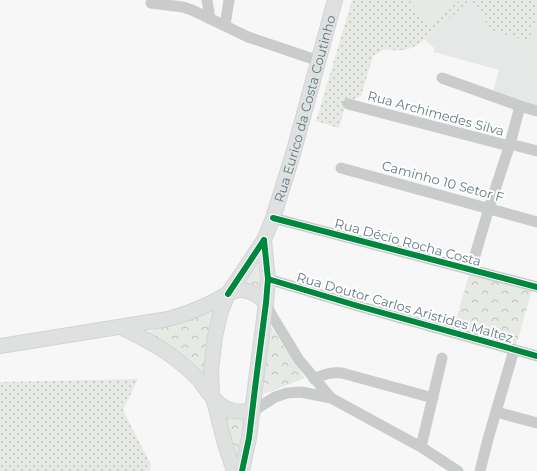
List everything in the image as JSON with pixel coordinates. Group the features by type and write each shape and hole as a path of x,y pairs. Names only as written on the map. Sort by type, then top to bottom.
{"main road":[{"name":"Rua Eurico da Costa Coutinho","path":"234,471 225,444 212,393 211,371 215,336 221,311 228,294 264,240 273,218 293,154 335,0"},
{"name":"Rua Eurico da Costa Coutinho","path":"242,471 253,411 266,303 268,279 264,240"},
{"path":"0,346 168,319 187,314 239,290 258,296 266,303"},
{"path":"121,327 148,340 166,351 198,380 214,400 224,407 233,411 253,411"}],"street":[{"path":"207,0 210,18"},
{"path":"225,25 229,0"},
{"path":"151,3 183,7 192,10 248,37 319,61"},
{"path":"442,78 537,111"},
{"name":"Rua Archimedes Silva","path":"348,104 537,151"},
{"path":"510,145 520,106"},
{"name":"Rua Archimedes Silva","path":"470,269 510,145"},
{"name":"Caminho 10 Setor F","path":"341,168 537,222"},
{"name":"Rua Décio Rocha Costa","path":"273,218 537,287"},
{"name":"Rua Doutor Carlos Aristides Maltez","path":"268,279 537,356"},
{"path":"266,303 299,360 330,398"},
{"path":"480,471 514,350"},
{"path":"421,447 442,358"},
{"path":"314,379 333,372 342,373 433,398"},
{"path":"253,411 275,397 287,393 301,392 330,398 421,447 458,471"},
{"path":"496,412 537,423"}],"shaded area":[{"path":"467,0 537,0 537,106 492,95 499,70 434,52 434,48 420,36"}],"green space":[{"path":"352,0 468,0 470,2 414,47 403,50 385,49 373,56 361,96 346,103 339,128 316,121"},
{"path":"409,0 459,0 459,1 428,25"},
{"path":"473,0 537,0 537,19 528,41 491,30 473,3"},
{"path":"537,31 537,81 524,77"},
{"path":"258,265 261,291 243,284"},
{"path":"471,268 533,287 515,349 453,330"},
{"path":"216,309 205,376 145,333"},
{"path":"269,324 305,378 259,396"},
{"path":"138,379 123,410 151,465 149,471 0,471 0,382"},
{"path":"245,417 238,467 226,418"}],"cycle path":[{"path":"273,218 537,287"},
{"path":"228,294 264,240"},
{"path":"242,471 249,438 266,303 268,279 264,240"},
{"path":"268,279 537,356"}]}
